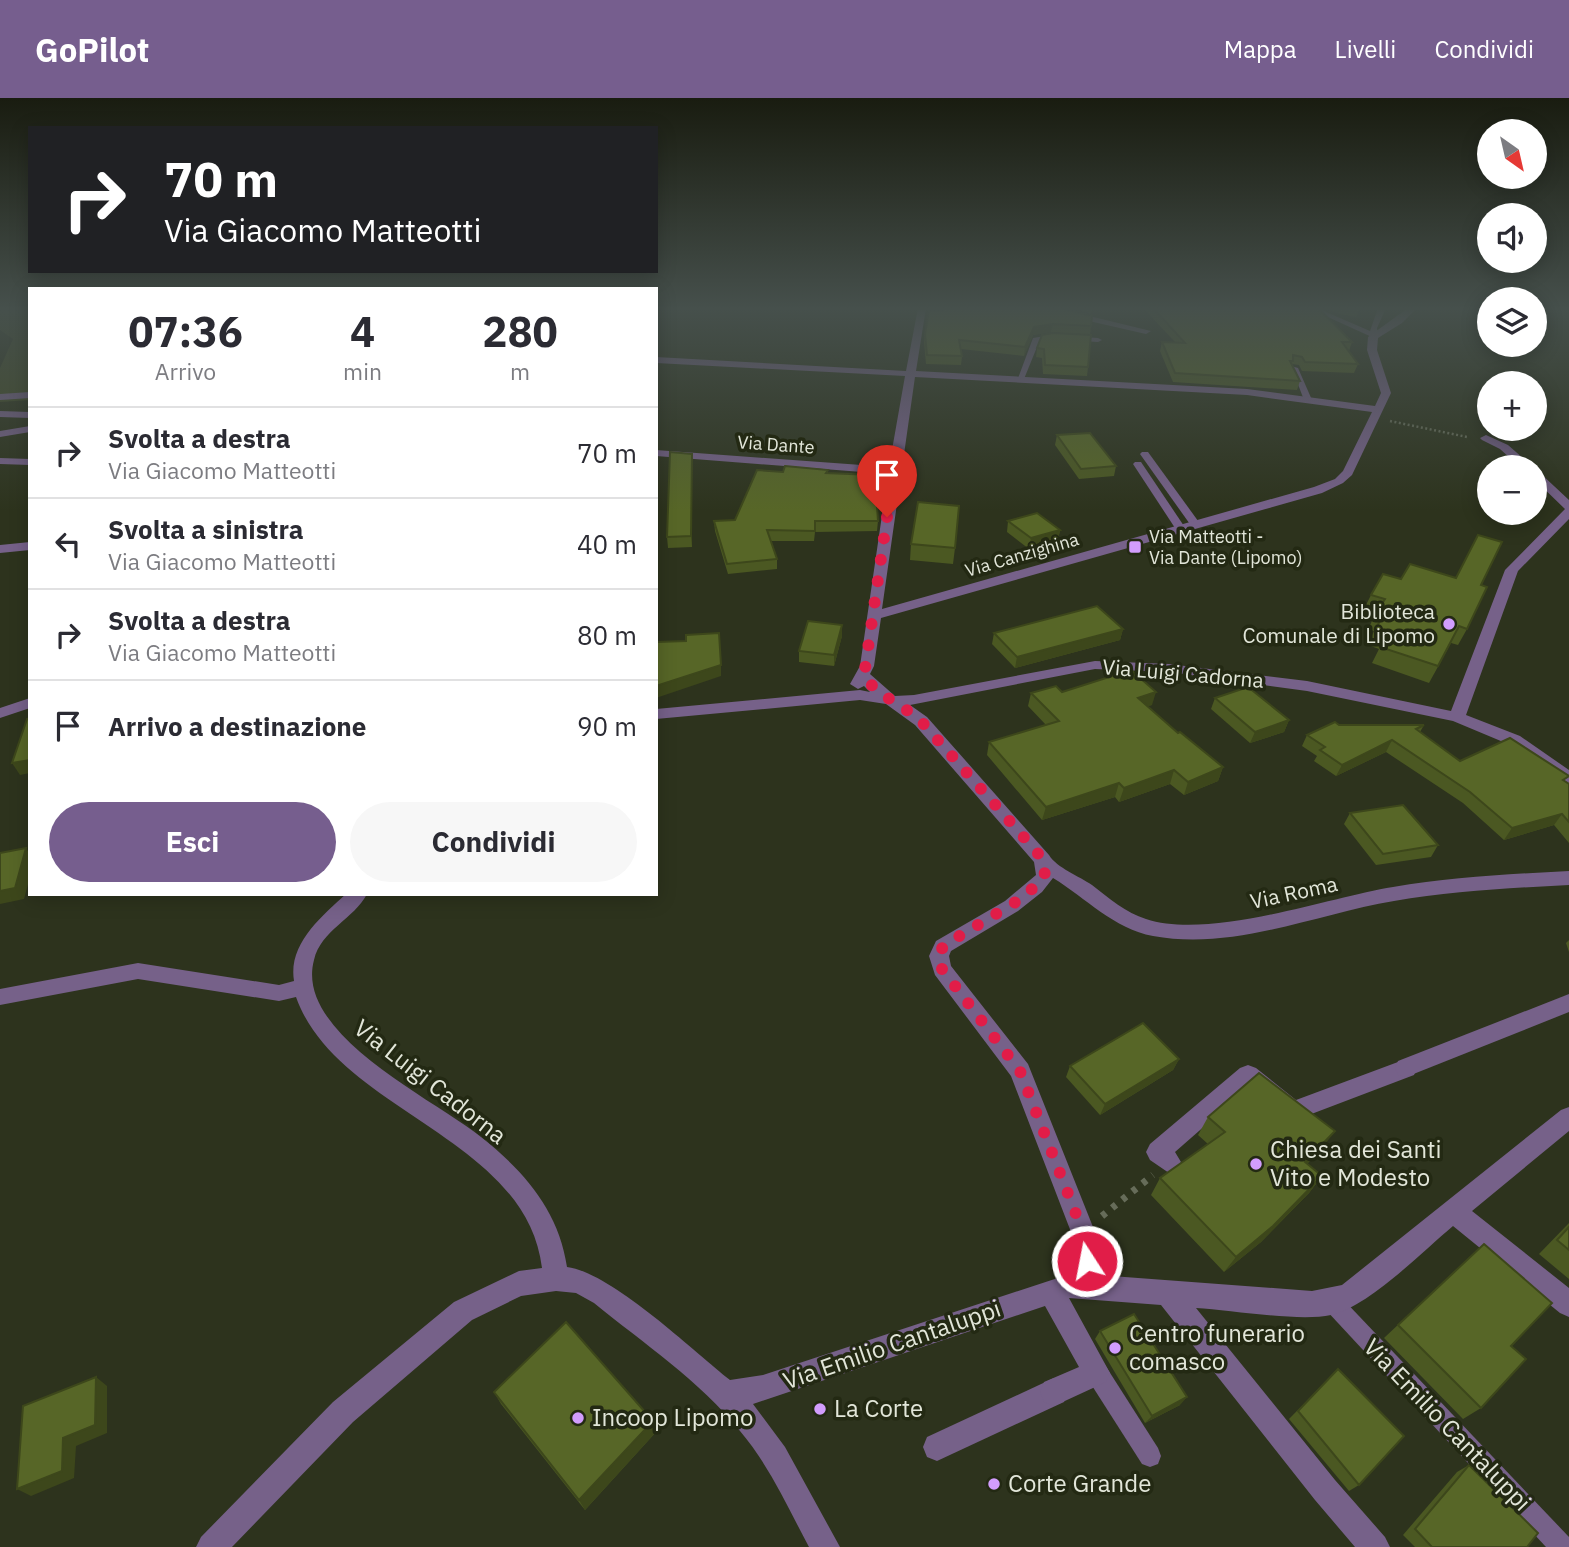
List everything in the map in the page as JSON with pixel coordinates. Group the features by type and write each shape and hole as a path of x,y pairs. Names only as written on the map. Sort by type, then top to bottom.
{"street":[{"path":"846,697 864,676 911,376"},
{"path":"959,376 1247,392 1308,400 1378,414"},
{"name":"Via Canzighina","path":"873,616 1318,490 1339,481 1348,473 1378,414 1386,393 1380,376"},
{"path":"0,397 28,395"},
{"path":"0,414 28,415"},
{"path":"1492,441 1513,455"},
{"name":"Via Dante","path":"658,453 894,471"},
{"path":"1457,717 1512,570 1569,509 1547,486"},
{"path":"0,549 28,546"},
{"name":"Via Luigi Cadorna","path":"658,714 846,697 915,700 1108,664 1169,668 1307,686 1457,717 1494,730 1523,745 1569,778"},
{"path":"864,676 874,690 921,721 1036,851 1044,866 1045,876 1032,891 943,946 939,957 942,969 1020,1071 1083,1232 1087,1261 1084,1285"},
{"path":"0,713 28,704"},
{"name":"Via Roma","path":"1044,866 1073,879 1134,924 1153,929 1204,930 1252,926 1393,894 1483,883 1569,878"},
{"name":"Via Luigi Cadorna","path":"356,896 326,924 311,946 302,968 306,999 317,1023 375,1076 474,1145 540,1216 550,1237 556,1278"},
{"path":"0,997 138,971 279,993 304,987"},
{"path":"1169,1162 1158,1152 1248,1075 1293,1111 1569,1003"},
{"name":"Via Emilio Cantaluppi","path":"726,1394 763,1389 1068,1285 1312,1304 1332,1302 1351,1294 1569,1118"},
{"path":"1453,1211 1569,1304"},
{"path":"211,1547 343,1412 463,1311 519,1284 556,1278 579,1281 603,1294 726,1394 775,1457 825,1547"},
{"path":"937,1447 1097,1373 1051,1291"},
{"path":"1166,1291 1325,1490 1375,1547"}],"lane":[{"path":"1297,376 1308,400"},
{"path":"0,435 28,429"},
{"path":"1144,454 1196,524"},
{"path":"0,461 28,462"},
{"path":"1138,464 1181,528"},
{"name":"Via Emilio Cantaluppi","path":"1332,1302 1562,1547"},
{"path":"1097,1373 1150,1456"}],"path":[{"path":"1378,414 1477,439"},
{"path":"1083,1232 1169,1162"}],"green space":[{"path":"0,376 28,376 28,400 0,402"}],"building":[{"path":"1216,376 1297,376 1300,381"},
{"path":"1090,433 1116,466 1081,469 1057,435"},
{"path":"670,452 692,454 691,536 667,537"},
{"path":"785,466 828,470 826,473 875,475 878,521 815,521 815,531 767,530 777,559 727,564 714,521 735,520 757,470 783,472"},
{"path":"918,502 959,506 955,548 911,544"},
{"path":"1037,513 1060,530 1031,538 1008,521"},
{"path":"1478,535 1502,542 1481,585 1487,587 1467,629 1459,626 1438,666 1380,647 1388,633 1375,629 1384,615 1376,613 1385,599 1371,595 1383,574 1401,579 1410,564 1456,578"},
{"path":"1097,606 1123,629 1017,657 994,633"},
{"path":"808,621 842,625 834,655 799,651"},
{"path":"719,633 721,665 658,685 658,642 686,641 686,635"},
{"path":"1131,670 1156,692 1138,698 1223,767 1188,782 1174,770 1124,788 1119,783 1046,807 989,742 1059,721 1031,693 1056,686 1062,692"},
{"path":"1248,687 1289,720 1255,732 1215,698"},
{"path":"27,719 28,760 12,763"},
{"path":"1335,722 1339,725 1424,725 1416,729 1460,761 1510,738 1569,776 1563,780 1569,784 1569,822 1562,814 1512,828 1470,792 1392,740 1342,765 1320,750 1325,747 1307,735"},
{"path":"1403,805 1438,845 1383,854 1350,813"},
{"path":"26,848 15,888 0,891 0,853"},
{"path":"1143,1023 1179,1059 1105,1104 1070,1066"},
{"name":"Chiesa dei Santi Vito e Modesto","path":"1259,1073 1335,1131 1305,1162 1322,1176 1273,1226 1236,1257 1160,1178 1225,1132 1208,1117"},
{"path":"1569,1227 1569,1250 1557,1240"},
{"path":"1484,1244 1552,1303 1511,1346 1526,1359 1481,1408 1398,1325"},
{"path":"1134,1314 1187,1397 1152,1416 1100,1331"},
{"name":"Incoop Lipomo","path":"566,1322 653,1421 579,1500 494,1392"},
{"path":"1338,1369 1404,1436 1359,1485 1298,1411"},
{"path":"96,1377 95,1425 63,1438 62,1471 17,1489 23,1406"},
{"path":"1469,1465 1538,1533 1527,1547 1432,1547 1415,1529"}],"place":[{"name":"Via Matteotti - Via Dante (Lipomo)","path":"1135,547"},
{"name":"Biblioteca Comunale di Lipomo","path":"1449,624"},
{"name":"Chiesa dei Santi Vito e Modesto","path":"1256,1164"},
{"name":"Centro funerario comasco","path":"1115,1348"},
{"name":"La Corte","path":"820,1409"},
{"name":"Incoop Lipomo","path":"578,1418"},
{"name":"Corte Grande","path":"994,1484"}],"route":[{"path":"887,517 864,676 879,694 921,721 1036,851 1044,866 1045,876 1024,897 943,946 939,957 942,969 1020,1071 1083,1232 1087,1261"}]}
